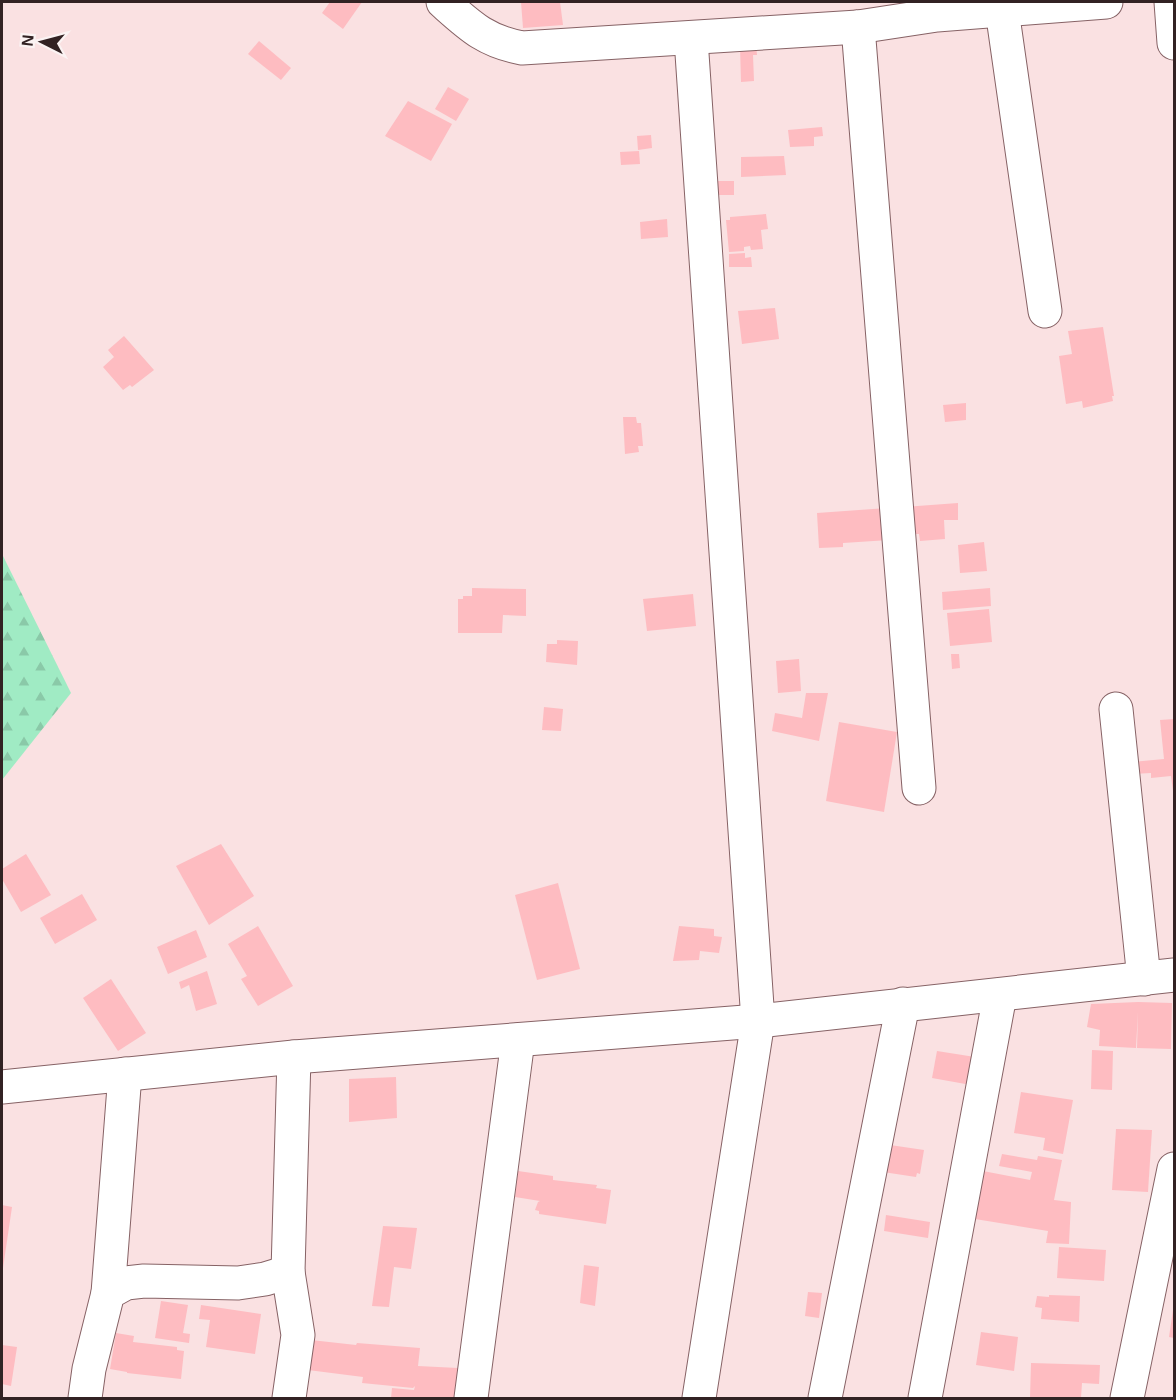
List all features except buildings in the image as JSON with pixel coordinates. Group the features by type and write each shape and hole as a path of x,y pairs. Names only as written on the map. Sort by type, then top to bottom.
{"street":[{"path":"443,2 478,32 500,44 522,48 858,27 937,15 1106,2"},
{"path":"1171,2 1174,43"},
{"path":"1002,10 1046,311"},
{"path":"858,27 919,788"},
{"path":"691,39 758,1021 699,1398"},
{"path":"2,1087 294,1057 758,1021 1159,977 1116,709"},
{"path":"925,1398 1000,995"},
{"path":"825,1398 903,1004"},
{"path":"471,1398 519,1040"},
{"path":"289,1398 298,1335 288,1272 294,1057"},
{"path":"85,1398 89,1369 108,1293 125,1074"},
{"path":"1127,1398 1174,1169"},
{"path":"108,1293 126,1283 144,1281 238,1283 265,1280 288,1272"}],"green space":[{"path":"2,554 71,693 2,780"}]}
